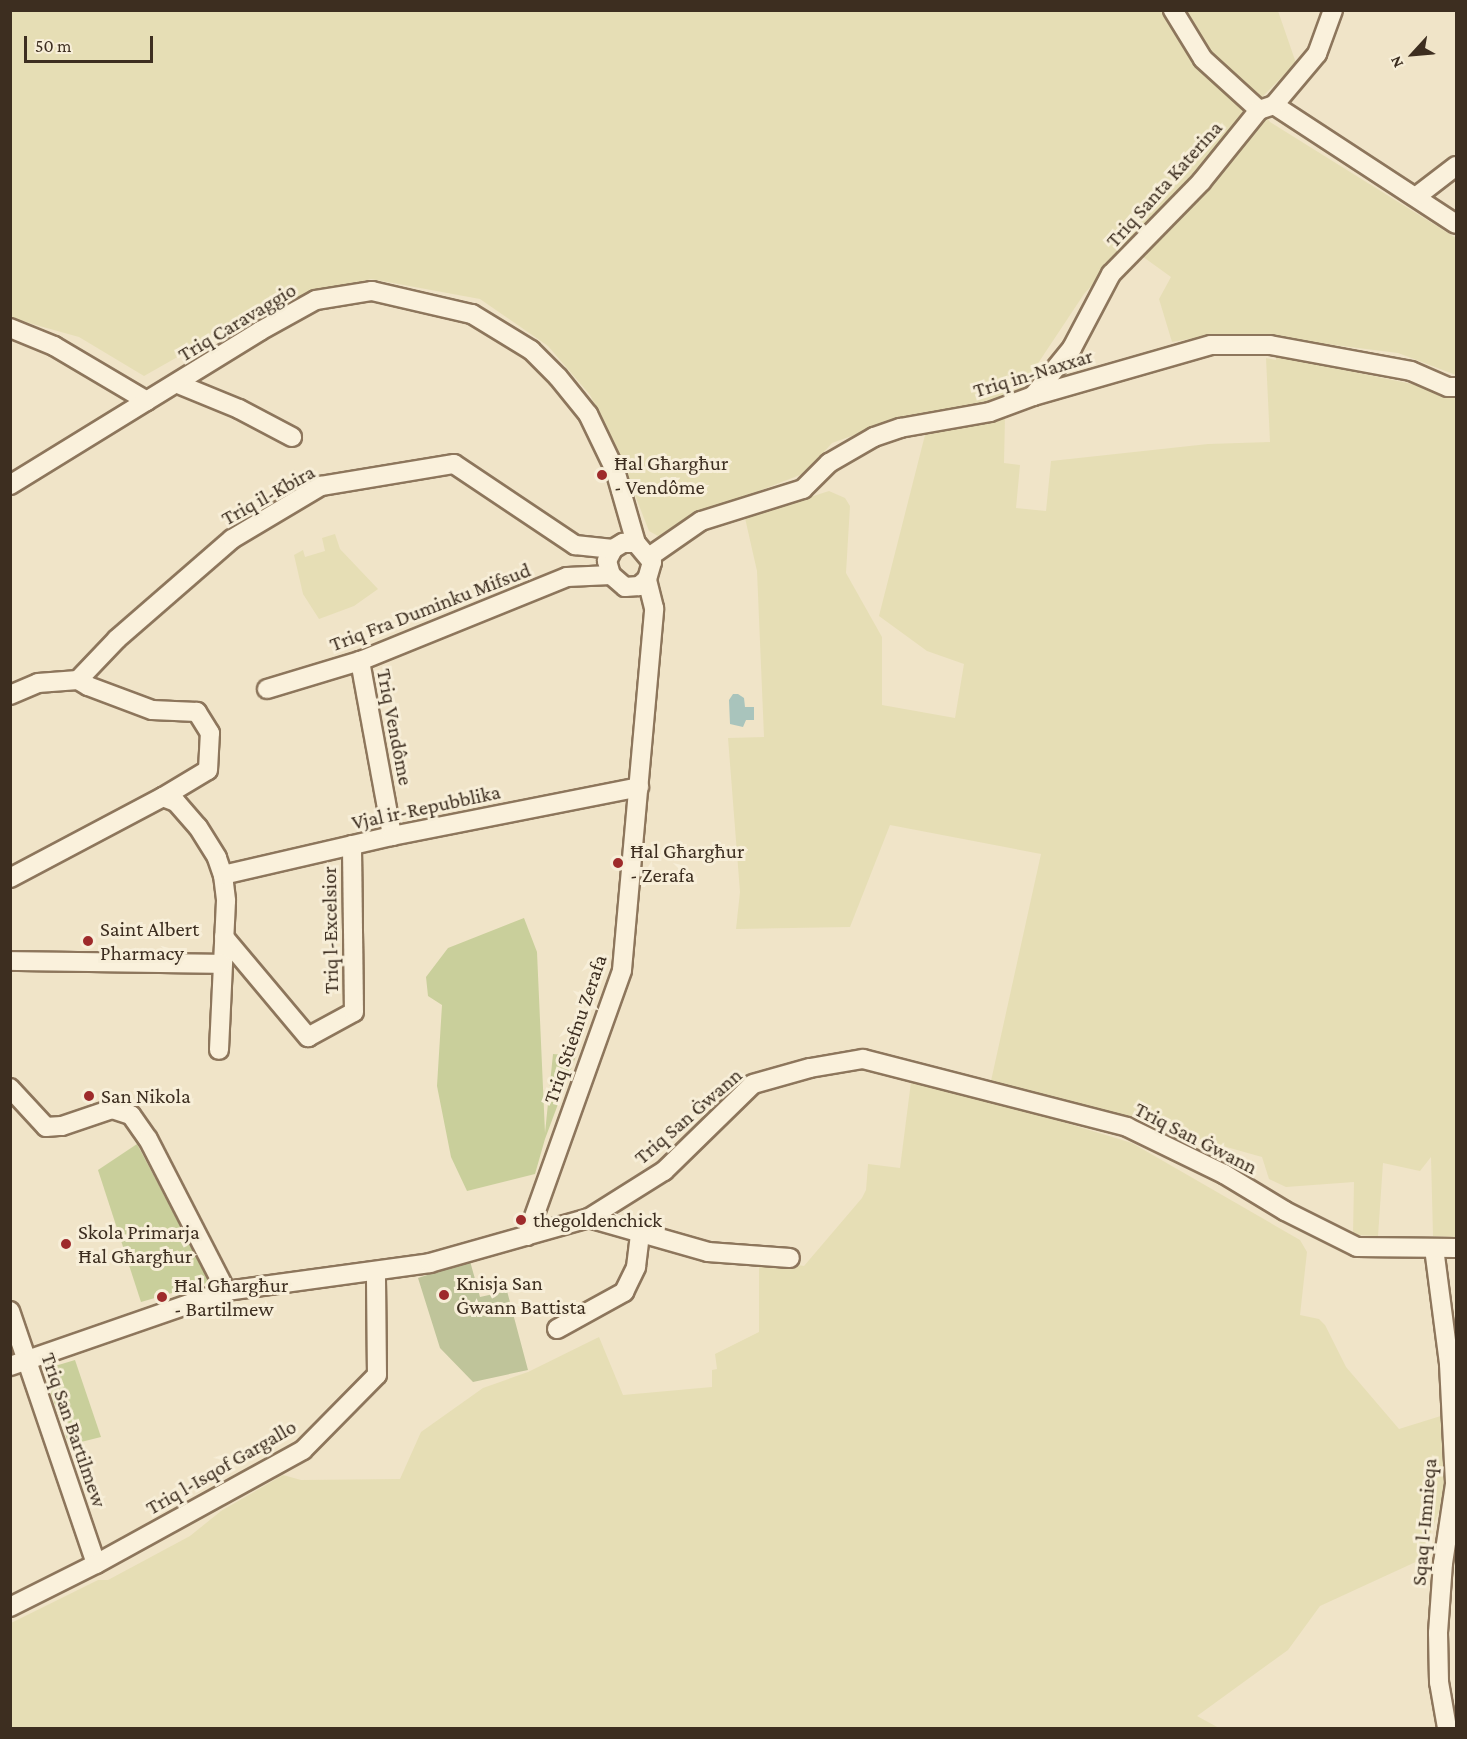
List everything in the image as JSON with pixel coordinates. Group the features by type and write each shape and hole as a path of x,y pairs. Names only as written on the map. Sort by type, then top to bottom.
{"street":[{"path":"1173,10 1203,59 1266,108 1417,196 1456,224"},
{"name":"Triq Santa Katerina","path":"1033,396 1072,348 1111,274 1201,182 1317,54 1333,10"},
{"path":"1417,196 1456,166"},
{"name":"Triq Caravaggio","path":"10,485 178,384 260,331 316,300 372,291 472,314 531,350 558,377 588,414 615,470 636,543"},
{"path":"10,327 54,346 147,401"},
{"name":"Triq in-Naxxar","path":"649,557 701,520 803,489 829,463 874,437 900,428 990,412 1033,396 1211,345 1270,345 1411,371 1448,387 1456,387"},
{"path":"178,384 239,409 292,437"},
{"name":"Triq il-Kbira","path":"78,680 117,639 232,539 321,486 454,464 575,545 613,549"},
{"path":"623,543 636,543 652,562 647,579 639,586 625,587 611,575 607,561 613,549 623,543"},
{"name":"Triq Fra Duminku Mifsud","path":"267,689 360,661 567,578 611,575"},
{"name":"Triq Stiefnu Zerafa","path":"527,1236 622,970 654,609 647,579"},
{"name":"Triq Vendôme","path":"360,661 392,836"},
{"path":"10,695 38,683 78,680 88,686 152,710 197,712 210,733 207,770 163,797 10,878"},
{"name":"Vjal ir-Repubblika","path":"223,875 392,836 639,787"},
{"path":"163,797 176,802 198,827 217,858 223,875 226,901 219,1050"},
{"name":"Triq l-Excelsior","path":"224,937 308,1037 354,1012 352,845"},
{"path":"10,961 222,964"},
{"name":"Triq San Ġwann","path":"19,1363 226,1291 430,1263 589,1218 664,1171 753,1084 810,1068 863,1059 1127,1127 1224,1174 1285,1211 1357,1247 1456,1248"},
{"path":"10,1088 46,1127 62,1126 112,1109 131,1115 148,1139 226,1291"},
{"path":"589,1218 708,1252 790,1258"},
{"path":"557,1329 624,1292 636,1268 640,1233"},
{"name":"Sqaq l-Imnieqa","path":"1434,1248 1449,1364 1455,1484 1443,1563 1438,1633 1439,1682 1447,1728"},
{"name":"Triq l-Isqof Gargallo","path":"10,1607 96,1564 303,1450 377,1375 376,1271"},
{"name":"Triq San Bartilmew","path":"10,1311 19,1363 96,1564"}],"shaded area":[{"path":"10,11 1278,11 1296,63 1257,102 1270,122 1456,238 1456,375 1398,353 1254,335 1212,335 1172,342 1159,299 1171,277 1128,246 1084,294 1017,395 994,403 896,420 832,443 805,473 692,517 658,536 649,531 615,444 590,395 548,346 480,299 371,279 269,305 144,376 79,337 11,318"},
{"path":"1276,356 1456,393 1456,1237 1433,1236 1431,1157 1420,1171 1383,1163 1378,1236 1353,1235 1354,1182 1286,1187 1269,1179 1262,1157 991,1081 1041,854 890,825 850,927 736,929 740,892 728,738 764,737 757,571 745,518 829,491 845,498 850,506 846,573 882,637 882,705 955,718 964,664 927,651 879,616 925,435 1005,417 1004,463 1020,465 1016,508 1046,511 1051,461 1208,444 1270,442 1266,358 1276,360"},
{"path":"335,534 340,549 378,589 354,606 319,619 303,594 294,555 303,550 305,557 325,551 322,538"},
{"path":"911,1082 1023,1110 1132,1143 1300,1240 1307,1252 1300,1315 1319,1319 1325,1325 1346,1367 1399,1429 1444,1415 1448,1488 1420,1560 1320,1606 1288,1650 1197,1716 1219,1728 11,1728 11,1623 98,1580 108,1580 190,1536 221,1511 283,1475 301,1480 400,1479 421,1432 483,1388 528,1372 599,1337 623,1395 712,1387 712,1370 717,1369 715,1354 759,1332 759,1259 804,1266 862,1198 866,1190 868,1164 900,1168"}],"green space":[{"path":"524,918 537,952 545,1133 553,1054 576,1056 545,1139 535,1174 467,1191 451,1157 437,1086 442,1005 428,996 426,977 448,948"},
{"path":"137,1144 210,1282 141,1302 98,1170"},
{"path":"470,1261 480,1297 507,1291 528,1370 473,1382 440,1348 418,1278"},
{"path":"75,1360 101,1437 69,1445 47,1382 55,1366"}],"water":[{"path":"733,694 744,698 745,707 754,707 754,720 746,720 743,727 730,724 729,700"}],"place":[{"name":"Ħal Għargħur - Vendôme","path":"602,475"},
{"name":"Ħal Għargħur - Zerafa","path":"618,863"},
{"name":"Saint Albert Pharmacy","path":"88,941"},
{"name":"San Nikola","path":"89,1096"},
{"name":"thegoldenchick","path":"521,1220"},
{"name":"Skola Primarja Ħal Għargħur","path":"66,1244"},
{"name":"Knisja San Ġwann Battista","path":"444,1295"},
{"name":"Ħal Għargħur - Bartilmew","path":"162,1297"}]}
